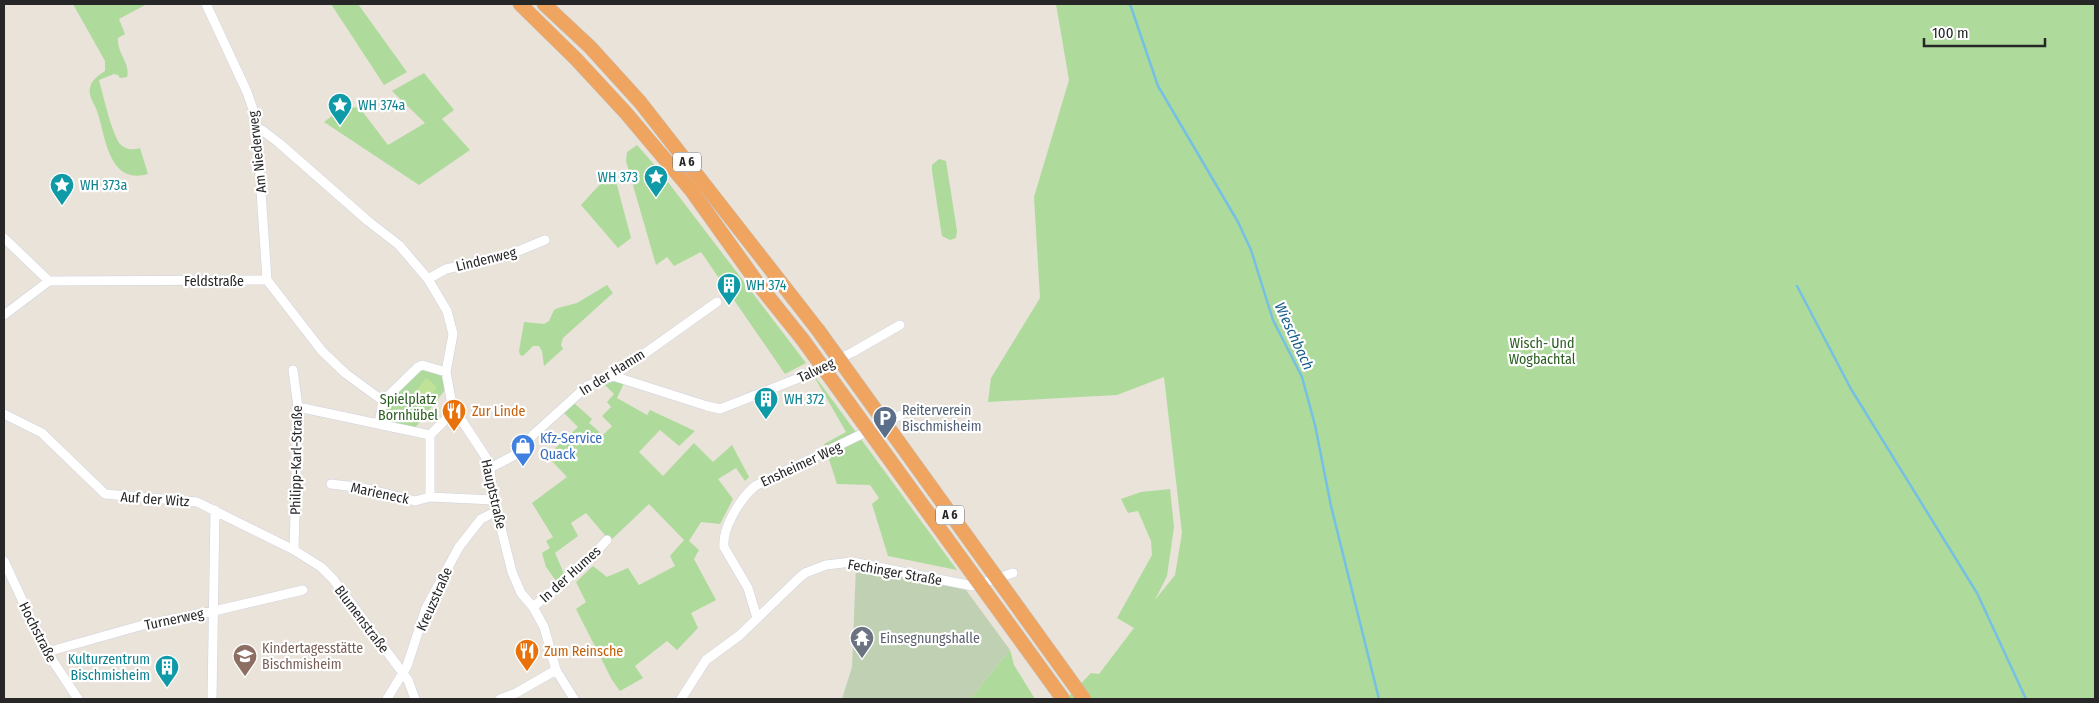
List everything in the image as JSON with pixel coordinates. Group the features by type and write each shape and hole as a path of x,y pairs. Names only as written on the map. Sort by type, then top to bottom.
{"highway":[{"name":"A 6","path":"520,4 601,85 691,190 759,285 803,340 1063,699"},
{"name":"A 6","path":"544,4 590,48 640,102 818,330 1084,699"}],"street":[{"name":"Am Niederweg","path":"206,4 247,92 256,118 267,280"},
{"name":"Hauptstraße","path":"257,130 266,132 368,221 393,239 428,279 447,311 452,325 453,343 446,372 454,410 484,453 490,468 494,500 512,572 521,592 544,627 556,670 574,699"},
{"path":"4,238 49,281 4,315"},
{"name":"Lindenweg","path":"428,279 446,269 506,256 544,240"},
{"name":"Feldstraße","path":"49,281 267,280"},
{"path":"267,280 309,336 328,357 345,373 383,400"},
{"name":"In der Hamm","path":"490,468 515,455 534,434 587,386 613,376 717,302"},
{"name":"Talweg","path":"613,376 720,409 804,376 853,352 900,325"},
{"path":"379,424 383,400 422,365 446,372"},
{"name":"Philipp-Karl-Straße","path":"293,370 298,407 294,550"},
{"path":"298,407 430,435 454,410"},
{"name":"Auf der Witz","path":"4,414 42,433 105,494 186,500 215,510 294,550"},
{"name":"Ensheimer Weg","path":"757,618 748,588 724,547 723,540 736,508 745,495 755,486 901,416"},
{"name":"Marieneck","path":"430,435 430,497"},
{"name":"Marieneck","path":"331,484 364,488 415,501 430,497 494,500"},
{"path":"212,699 215,510"},
{"name":"Kreuzstraße","path":"387,699 410,660 426,608 459,546 481,519 497,511"},
{"name":"In der Humes","path":"532,608 584,565 607,540"},
{"name":"Blumenstraße","path":"294,550 327,573 411,684 415,699"},
{"name":"Hochstraße","path":"4,561 46,652 78,699"},
{"name":"Fechinger Straße","path":"681,699 706,660 740,635 805,573 843,562 860,563 973,586 1013,573"},
{"name":"Turnerweg","path":"46,652 144,625 303,590"},
{"path":"500,699 516,693 556,670"}],"green space":[{"path":"73,4 147,4 119,19 125,34 118,38 118,43 127,67 127,77 120,78 114,74 99,80 111,124 118,140 123,147 128,149 140,148 148,174 135,176 125,173 111,158 90,92 94,80 105,71 105,61"},
{"path":"331,4 358,4 407,72 384,85"},
{"name":"Wisch- Und Wogbachtal","path":"1056,4 2095,4 2095,699 1066,699 1091,673 1099,674 1134,628 1117,618 1152,555 1151,541 1138,511 1128,513 1121,499 1141,492 1170,489 1174,527 1167,576 1155,600 1175,575 1182,533 1164,377 1117,395 988,402 991,378 1040,298 1034,197 1069,80"},
{"path":"424,73 454,110 442,119 470,150 419,185 324,122 341,109 359,107 388,145 425,123 392,91"},
{"path":"637,145 658,169 806,363 785,374 701,252 674,266 667,257 656,265 626,161 627,152"},
{"path":"939,159 946,161 957,231 956,238 950,240 942,236 932,171 932,165"},
{"path":"613,170 631,238 618,248 581,205"},
{"path":"607,285 613,293 563,338 561,345 563,349 544,366 542,351 539,346 533,346 523,356 520,355 524,322 544,324 549,321 554,310 577,303"},
{"name":"Spielplatz Bornhübel","path":"423,367 443,374 445,390 415,428 382,422 386,402"},
{"path":"811,371 957,570 888,556 872,504 879,498 870,485 837,484 824,444 846,432"},
{"path":"426,378 437,387 421,408 410,399"},
{"path":"614,380 624,383 617,398 647,415 650,410 695,431 679,446 660,430 639,452 663,476 694,443 713,462 732,445 749,477 745,481 736,468 718,479 733,499 720,524 701,522 689,541 699,550 694,559 716,600 691,613 698,628 677,650 667,641 635,666 643,678 620,691 612,680 576,609 586,602 576,582 593,566 607,577 628,568 639,585 675,566 670,556 684,540 649,504 610,541 586,513 571,523 578,536 555,553 565,576 556,581 546,567 542,553 550,548 546,541 553,537 532,503 567,477 547,456 578,427 563,412 574,403 592,419 589,423 603,435 612,426 602,416 611,407 607,402 614,394 604,384"},
{"path":"856,566 966,590 1010,650 970,699 842,699 852,667"},
{"path":"1010,650 1014,665 1035,699 970,699"}],"waterway":[{"name":"Wieschbach","path":"1130,4 1158,86 1238,222 1251,250 1273,320 1302,377 1315,425 1331,506 1379,699"},
{"path":"1797,286 1851,389 1977,593 2026,699"}],"place":[{"name":"WH 374a","path":"340,126"},
{"name":"WH 373","path":"656,198"},
{"name":"WH 373a","path":"62,206"},
{"name":"WH 374","path":"729,306"},
{"name":"WH 372","path":"766,420"},
{"name":"Zur Linde","path":"454,432"},
{"name":"Reiterverein Bischmisheim","path":"885,439"},
{"name":"Kfz-Service Quack","path":"523,467"},
{"name":"Einsegnungshalle","path":"862,659"},
{"name":"Zum Reinsche","path":"527,672"},
{"name":"Kindertagesstätte Bischmisheim","path":"245,677"},
{"name":"Kulturzentrum Bischmisheim","path":"167,688"}]}
